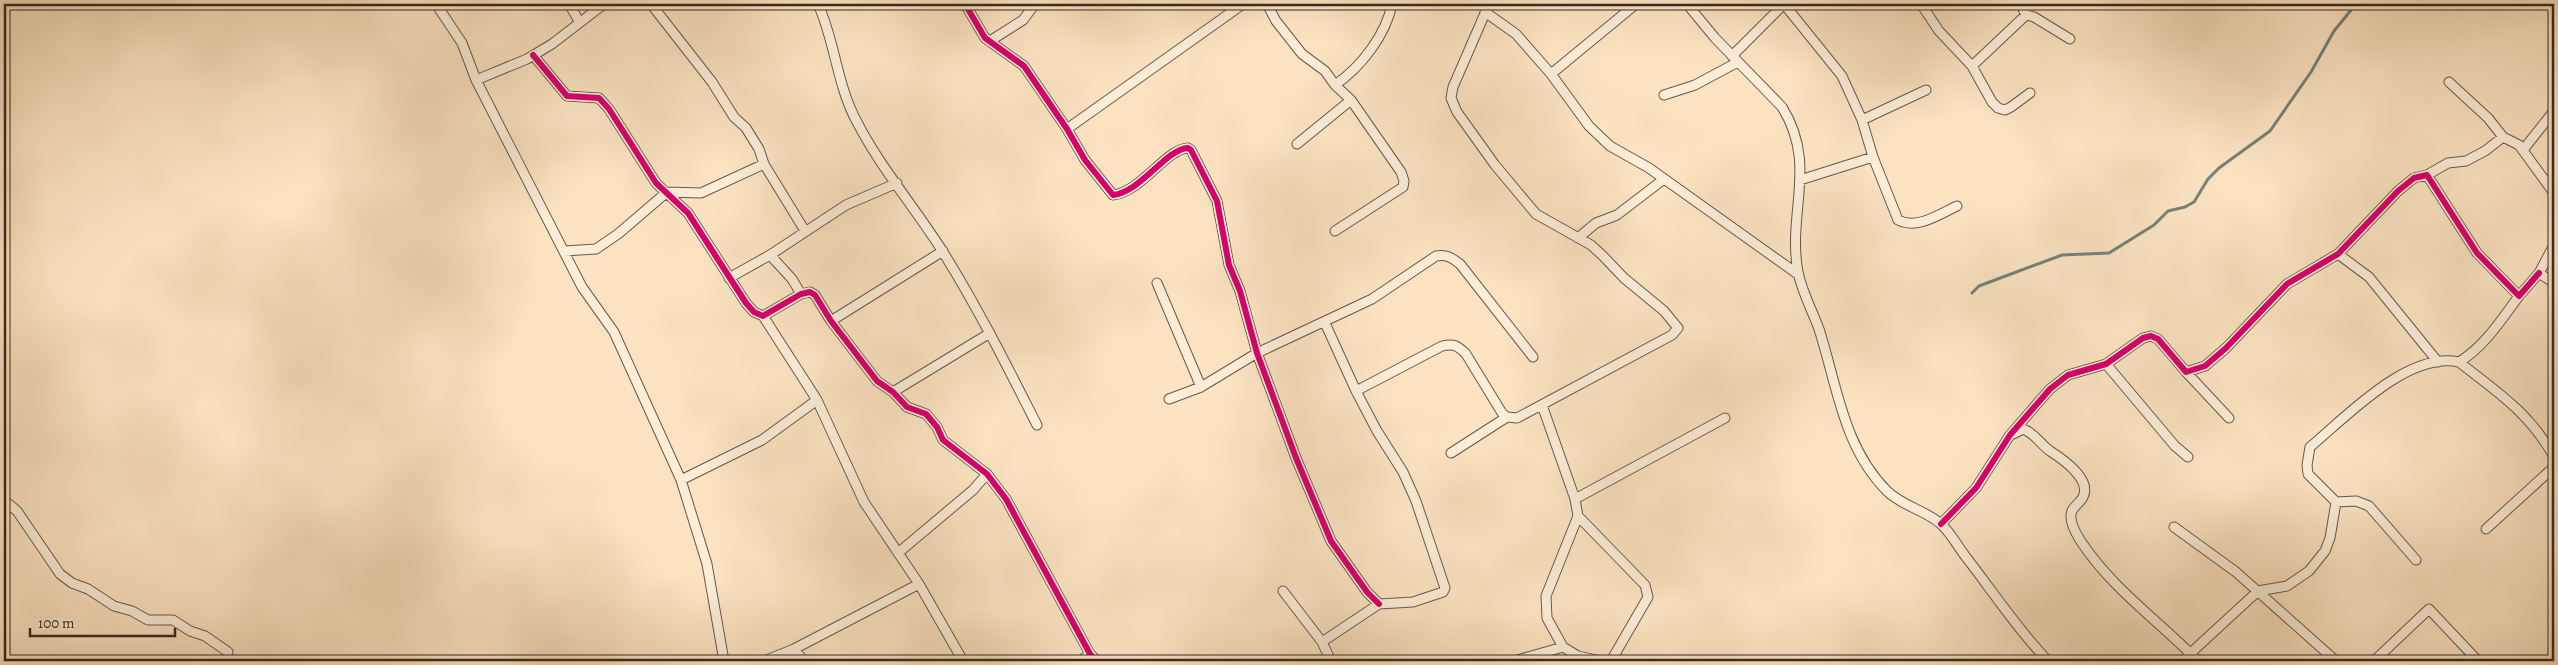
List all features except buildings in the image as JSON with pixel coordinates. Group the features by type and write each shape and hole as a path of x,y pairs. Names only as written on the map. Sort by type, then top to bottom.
{"street":[{"path":"436,4 462,43 476,80 542,213 590,301 614,332 681,480 707,564 724,661"},
{"path":"569,4 579,21"},
{"path":"476,80 533,55 552,44 579,21 604,4"},
{"path":"651,4 712,82 734,117 746,128 759,149 764,164 805,231"},
{"path":"818,4 856,122 943,251 990,333 1037,425"},
{"path":"965,4 978,28 990,41 1024,66 1067,129 1085,160 1113,195 1135,185 1178,151 1188,148 1191,150 1218,201 1229,265 1239,285 1257,353 1331,541 1367,592 1379,604"},
{"path":"990,41 1023,20 1035,4"},
{"path":"1067,129 1243,4"},
{"path":"1267,4 1290,40 1302,54 1325,71 1335,85 1351,100 1401,172 1404,180 1403,187 1335,231"},
{"path":"1335,85 1349,75 1365,57 1381,32 1392,4"},
{"path":"1551,74 1636,4"},
{"path":"1687,4 1735,59 1782,106 1789,118 1800,150 1802,169 1796,256 1799,275 1818,328 1849,435 1862,460 1878,482 1896,498 1941,524 2042,659"},
{"path":"1664,95 1695,85 1735,59 1784,4 1842,76 1862,120 1873,157 1898,220 1911,224 1957,206"},
{"path":"1920,4 1939,31 1972,66 1992,102 1998,108 2005,110 2030,93"},
{"path":"2024,4 2022,7 2026,15 2034,17 2070,39"},
{"path":"1451,453 1507,417 1517,418 1542,405 1672,335 1678,328 1664,311 1624,278 1612,263 1578,238 1536,214 1495,165 1457,112 1451,98 1453,87 1487,8 1516,34 1551,74 1589,126 1610,146 1664,179 1799,275"},
{"path":"1972,66 2026,15"},
{"path":"533,55 567,96 599,98 656,183 688,214 729,278 754,312 763,316 817,400 864,502 919,584 963,661"},
{"path":"2449,82 2488,118 2503,137 2519,145 2554,193"},
{"path":"1862,120 1926,90"},
{"path":"1297,144 1351,100"},
{"path":"2522,150 2554,111"},
{"path":"2186,372 2205,366 2226,348 2287,284 2338,254 2398,191 2414,178 2427,175 2448,163 2466,161 2485,151 2503,137"},
{"path":"1800,180 1873,157"},
{"path":"564,251 596,249 666,192 701,193 764,164"},
{"path":"2427,175 2477,253 2519,296"},
{"path":"1578,238 1596,223 1617,215 1664,179"},
{"path":"729,278 770,255 846,205 897,183"},
{"path":"2459,362 2484,342 2539,273 2554,245"},
{"path":"831,321 943,251"},
{"path":"2338,254 2370,277 2438,362"},
{"path":"770,255 792,279 801,294"},
{"path":"1169,399 1201,387 1257,353 1325,323 1372,299 1436,256 1443,255 1449,256 1460,264 1533,357"},
{"path":"2539,273 2554,283"},
{"path":"1156,283 1201,387"},
{"path":"763,316 801,294 810,292 816,295 831,321 878,381 893,392 907,407 926,414 937,426 943,440 987,474 1006,500 1090,654 1097,661"},
{"path":"1322,642 1379,604 1414,602 1442,592 1445,588 1416,501 1403,472 1377,431 1356,391 1325,323"},
{"path":"893,392 990,333"},
{"path":"1941,524 1976,488 2010,435 2057,383 2079,371 2106,364 2143,338 2151,336 2158,339 2229,418"},
{"path":"1356,391 1442,346 1451,344 1459,346 1466,354 1507,417"},
{"path":"2416,560 2369,506 2356,501 2336,502 2308,474 2306,465 2310,447 2395,377 2438,362 2449,360 2459,362 2526,417 2538,430 2554,456"},
{"path":"2106,364 2175,446 2188,457"},
{"path":"681,480 762,440 817,400"},
{"path":"1542,405 1575,499 1578,516 1546,596 1547,618 1563,647 1578,656 1602,661"},
{"path":"1575,499 1725,418"},
{"path":"2010,435 2023,429 2028,431 2048,450 2073,467 2085,492 2072,510 2071,515 2071,522 2080,540 2127,595 2198,661"},
{"path":"2486,529 2554,467"},
{"path":"898,553 974,490 987,474"},
{"path":"4,500 17,511 60,574 72,583 88,589 114,606 132,611 148,620 173,620 190,631 205,636 228,652"},
{"path":"2182,661 2258,592 2287,586 2309,571 2324,551 2330,538 2336,502"},
{"path":"1578,516 1646,585 1648,591 1648,598 1611,661"},
{"path":"2174,528 2258,592 2336,661"},
{"path":"764,661 794,649 919,584"},
{"path":"1283,590 1322,642 1331,661"},
{"path":"2374,661 2429,609 2478,661"},
{"path":"1514,661 1563,647"},
{"path":"794,649 804,661"},
{"path":"1080,661 1090,654"}],"waterway":[{"path":"1972,293 1979,286 2062,255 2109,253 2154,225 2168,211 2185,207 2194,202 2208,179 2219,168 2270,131 2311,72 2334,31 2356,4"}],"cycle path":[{"path":"965,4 985,38 1024,66 1067,129 1085,160 1113,195 1133,187 1171,155 1180,150 1188,148 1191,150 1217,201 1229,265 1240,291 1257,353 1296,458 1331,541 1367,592 1379,604"},
{"path":"533,55 567,96 599,98 609,109 656,183 688,213 746,303 754,312 763,316 801,294 810,292 815,295 831,321 877,381 893,392 907,407 926,414 937,427 943,440 987,474 1006,499 1090,654 1097,661"},
{"path":"1941,524 1976,488 2010,435 2050,389 2068,375 2106,364 2143,338 2151,336 2158,339 2186,372 2205,366 2226,348 2287,284 2338,254 2398,191 2414,178 2427,175 2477,253 2519,296 2539,273"}]}
